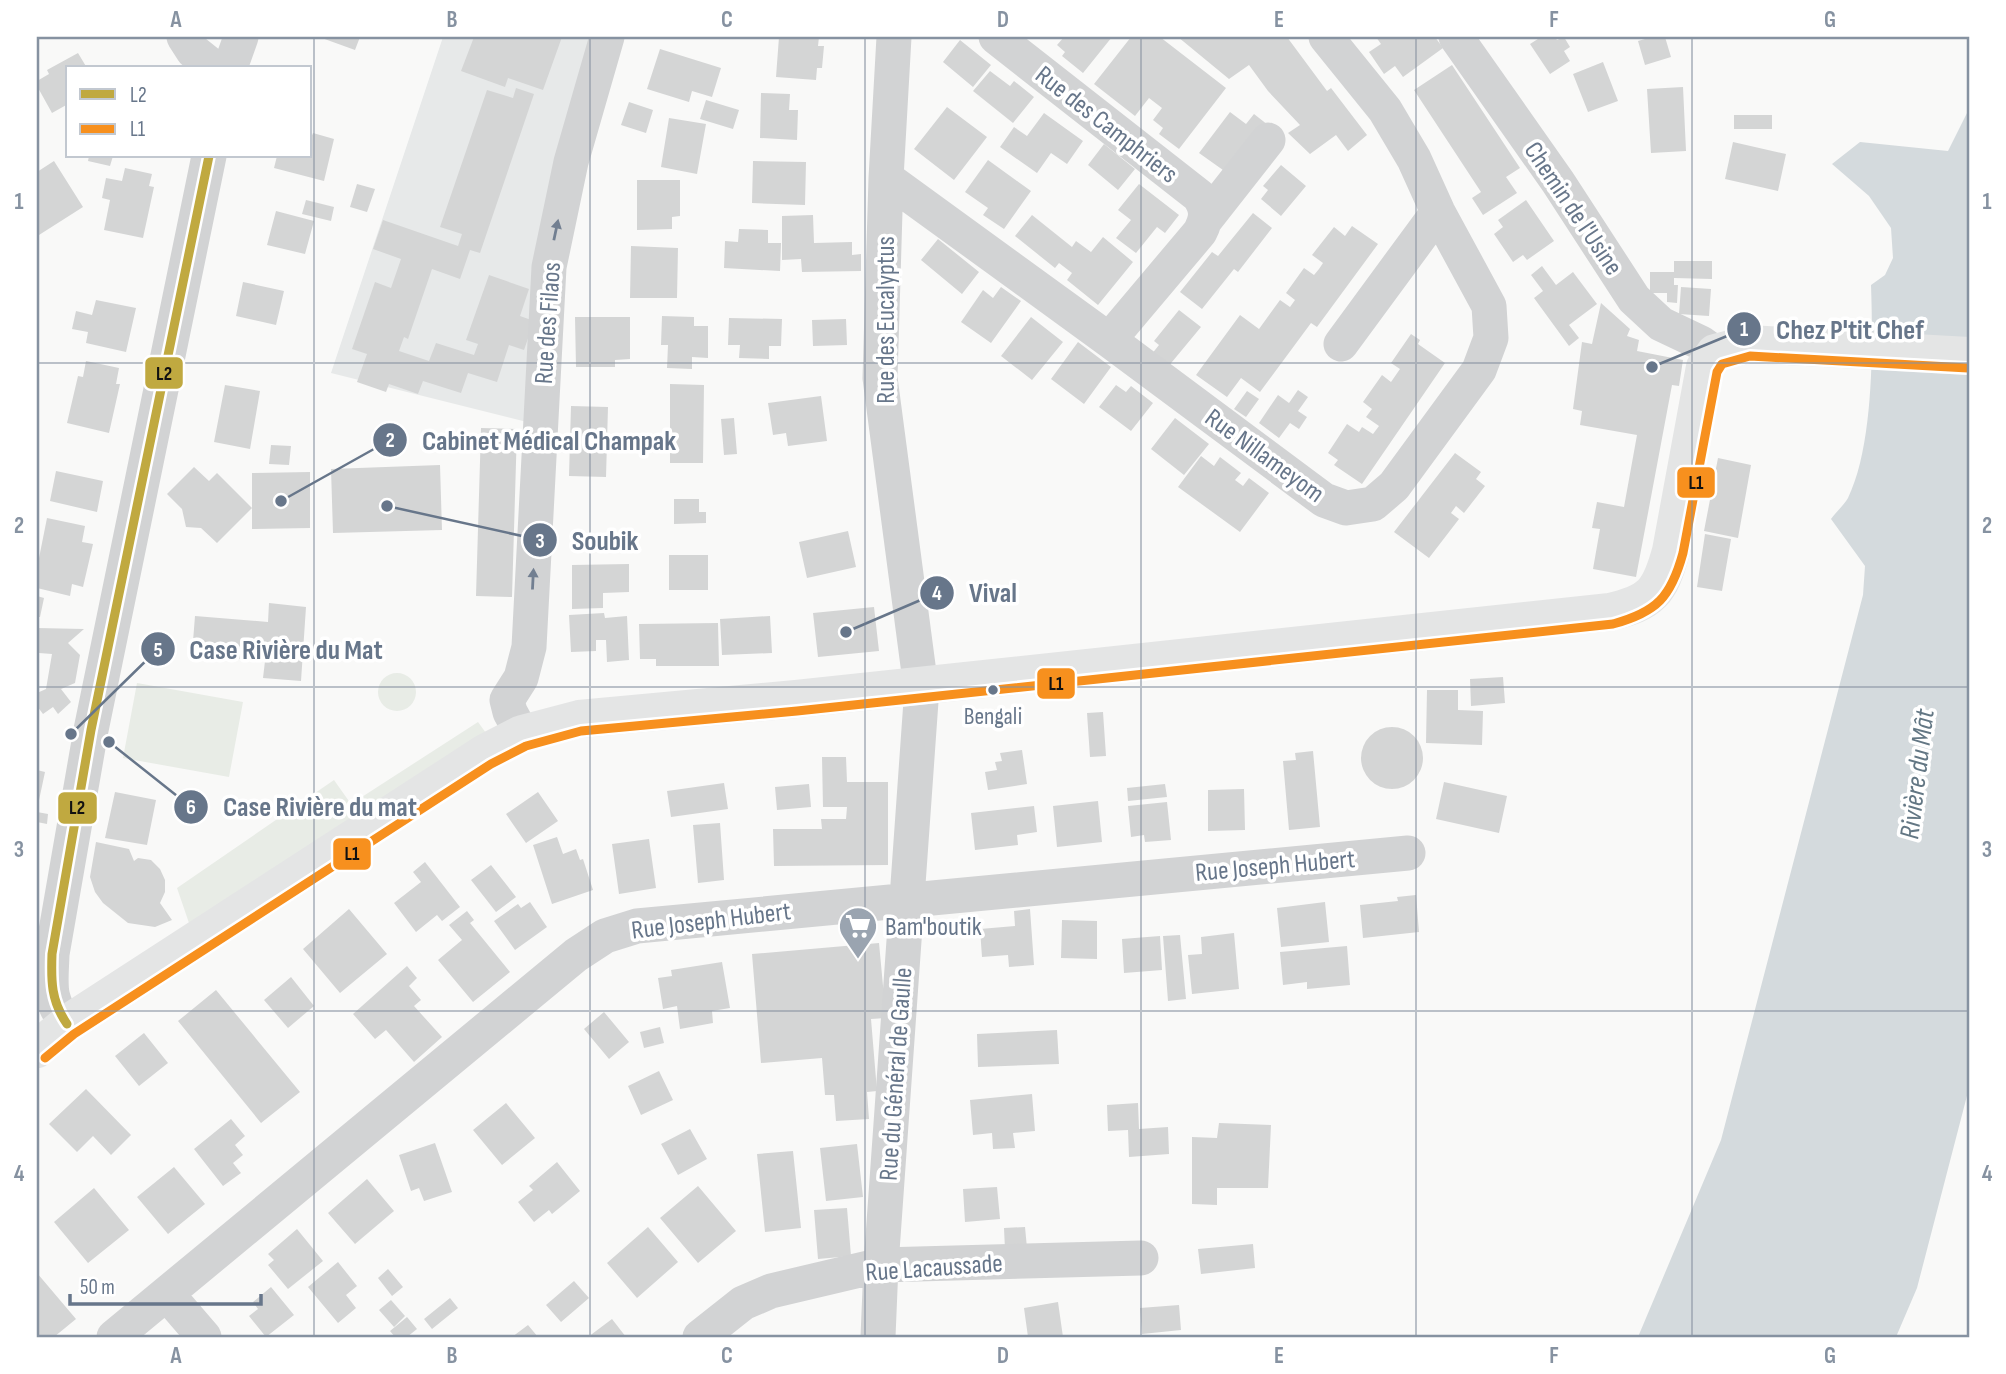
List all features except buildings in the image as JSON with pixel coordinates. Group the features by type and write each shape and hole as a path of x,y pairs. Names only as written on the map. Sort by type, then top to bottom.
{"main road":[{"path":"37,1049 67,1024 473,760 522,734 579,719 920,686 1610,612 1635,606 1651,595 1664,577 1705,366 1715,353 1749,344 1969,356"}],"street":[{"path":"184,37 193,51 213,66"},
{"name":"Rue des Filaos","path":"522,734 507,700 521,678 529,647 548,267 571,162 607,37"},
{"name":"Rue des Eucalyptus","path":"894,37 886,178 880,378 920,686"},
{"name":"Rue des Camphriers","path":"996,37 1199,196 1206,206 1206,219"},
{"name":"Rue Nillameyom","path":"886,178 1324,500 1346,508 1373,504 1394,486 1479,370 1492,338 1489,306 1438,212 1414,159 1385,110 1326,37"},
{"name":"Chemin de l'Usine","path":"1456,37 1558,182 1634,299 1661,324 1701,343 1715,353"},
{"path":"216,66 234,57"},
{"path":"1109,340 1200,232 1206,219 1268,140"},
{"path":"67,1024 54,1008 51,984 52,954 47,923 94,716 209,158"},
{"path":"1341,344 1438,212"},
{"name":"Rue du Général de Gaulle","path":"878,1337 920,686"},
{"name":"Rue Joseph Hubert","path":"114,1337 576,955 605,936 637,926 908,898 1408,853"},
{"name":"Rue Lacaussade","path":"700,1337 743,1303 771,1291 881,1265 1141,1258"},
{"path":"167,1294 204,1337"}],"shaded area":[{"path":"443,37 600,37 527,422 331,373"},
{"path":"397,673 411,678 416,692 411,706 397,711 383,706 378,692 383,678"},
{"path":"137,683 243,702 229,777 123,758"},
{"path":"478,722 486,733 189,923 177,888 334,780 351,804"}],"water":[{"name":"Rivière du Mât","path":"1969,109 1969,1088 1917,1288 1896,1337 1638,1337 1721,1140 1863,595 1865,566 1831,519 1848,498 1863,451 1870,394 1871,285 1885,275 1893,258 1891,228 1869,196 1832,164 1860,142 1948,151"}],"transit line":[{"name":"L2","path":"67,1024 53,990 52,954 91,730 209,158"},
{"name":"L1","path":"45,1058 74,1034 491,764 526,746 581,731 797,711 1613,624 1651,608 1667,592 1673,581 1683,553 1717,372 1722,364 1750,356 1968,368"}],"place":[{"name":"Chez P'tit Chef","path":"1652,367"},
{"name":"Cabinet Médical Champak","path":"281,501"},
{"name":"Soubik","path":"387,506"},
{"name":"Vival","path":"846,632"},
{"name":"Bengali","path":"993,690"},
{"name":"Case Rivière du Mat","path":"71,734"},
{"name":"Case Rivière du mat","path":"109,742"},
{"name":"Bam'boutik","path":"858,960"}]}
